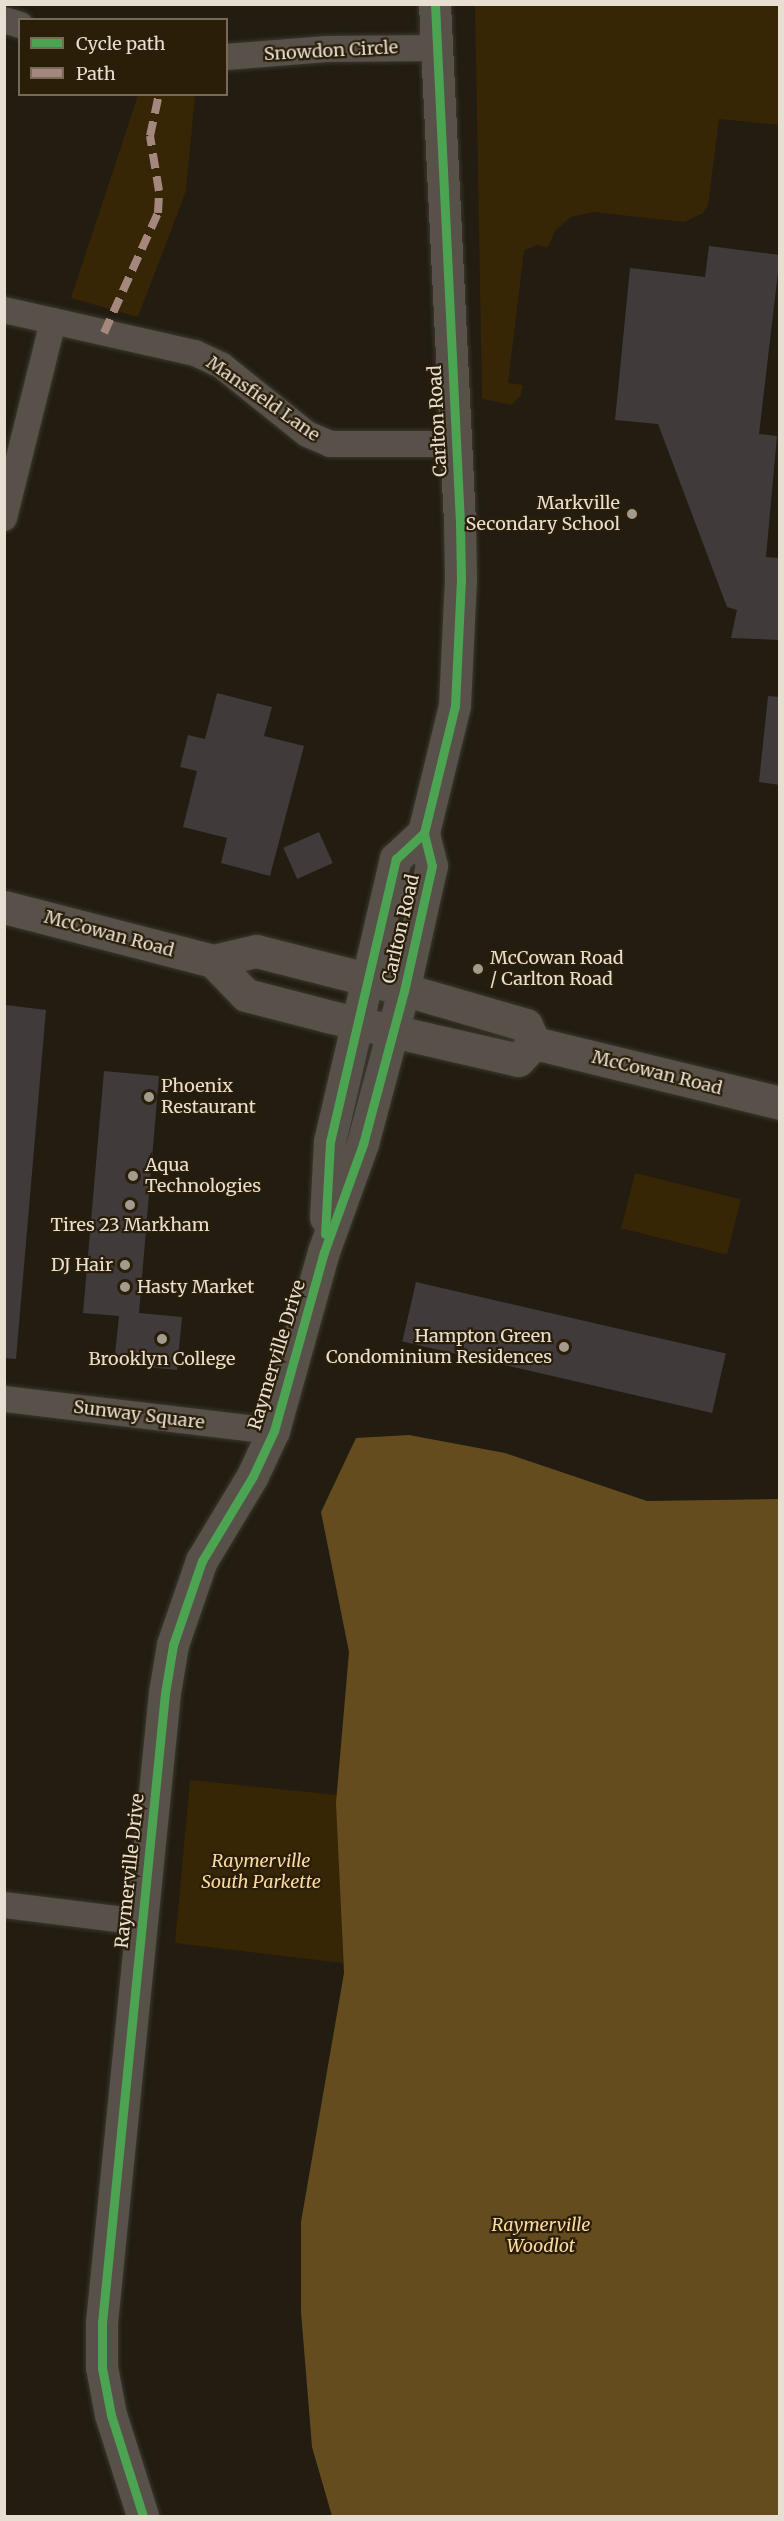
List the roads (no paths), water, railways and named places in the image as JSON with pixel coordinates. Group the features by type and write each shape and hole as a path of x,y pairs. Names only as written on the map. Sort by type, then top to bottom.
{"main road":[{"name":"McCowan Road","path":"4,907 213,961 256,951 371,980 526,1025 534,1043 780,1103"},
{"path":"213,961 246,995 361,1024 518,1059 534,1043"}],"street":[{"name":"Carlton Road","path":"394,1031 432,866 424,833 455,705 461,580 435,4"},
{"name":"Snowdon Circle","path":"228,57 327,49 436,48"},
{"name":"Mansfield Lane","path":"4,310 195,353 220,365 307,434 330,444 455,444"},
{"path":"4,518 53,321"},
{"name":"Carlton Road","path":"371,980 396,859 424,833"},
{"name":"Raymerville Drive","path":"324,1252 330,1142 371,980"},
{"name":"Raymerville Drive","path":"143,2517 111,2415 102,2368 105,2272 141,1922 173,1645 202,1561 253,1476 274,1431 324,1252 363,1144 394,1031"},
{"name":"Sunway Square","path":"4,1399 274,1431"},
{"path":"4,1905 141,1922"}],"place":[{"name":"Markville Secondary School","path":"632,514"},
{"name":"McCowan Road / Carlton Road","path":"478,969"},
{"name":"Phoenix Restaurant","path":"149,1097"},
{"name":"Aqua Technologies","path":"133,1176"},
{"name":"Tires 23 Markham","path":"130,1205"},
{"name":"DJ Hair","path":"125,1265"},
{"name":"Hasty Market","path":"125,1287"},
{"name":"Brooklyn College","path":"162,1339"},
{"name":"Hampton Green Condominium Residences","path":"564,1347"}],"park label":[{"name":"Raymerville South Parkette","path":"261,1872"},
{"name":"Raymerville Woodlot","path":"541,2236"}]}
